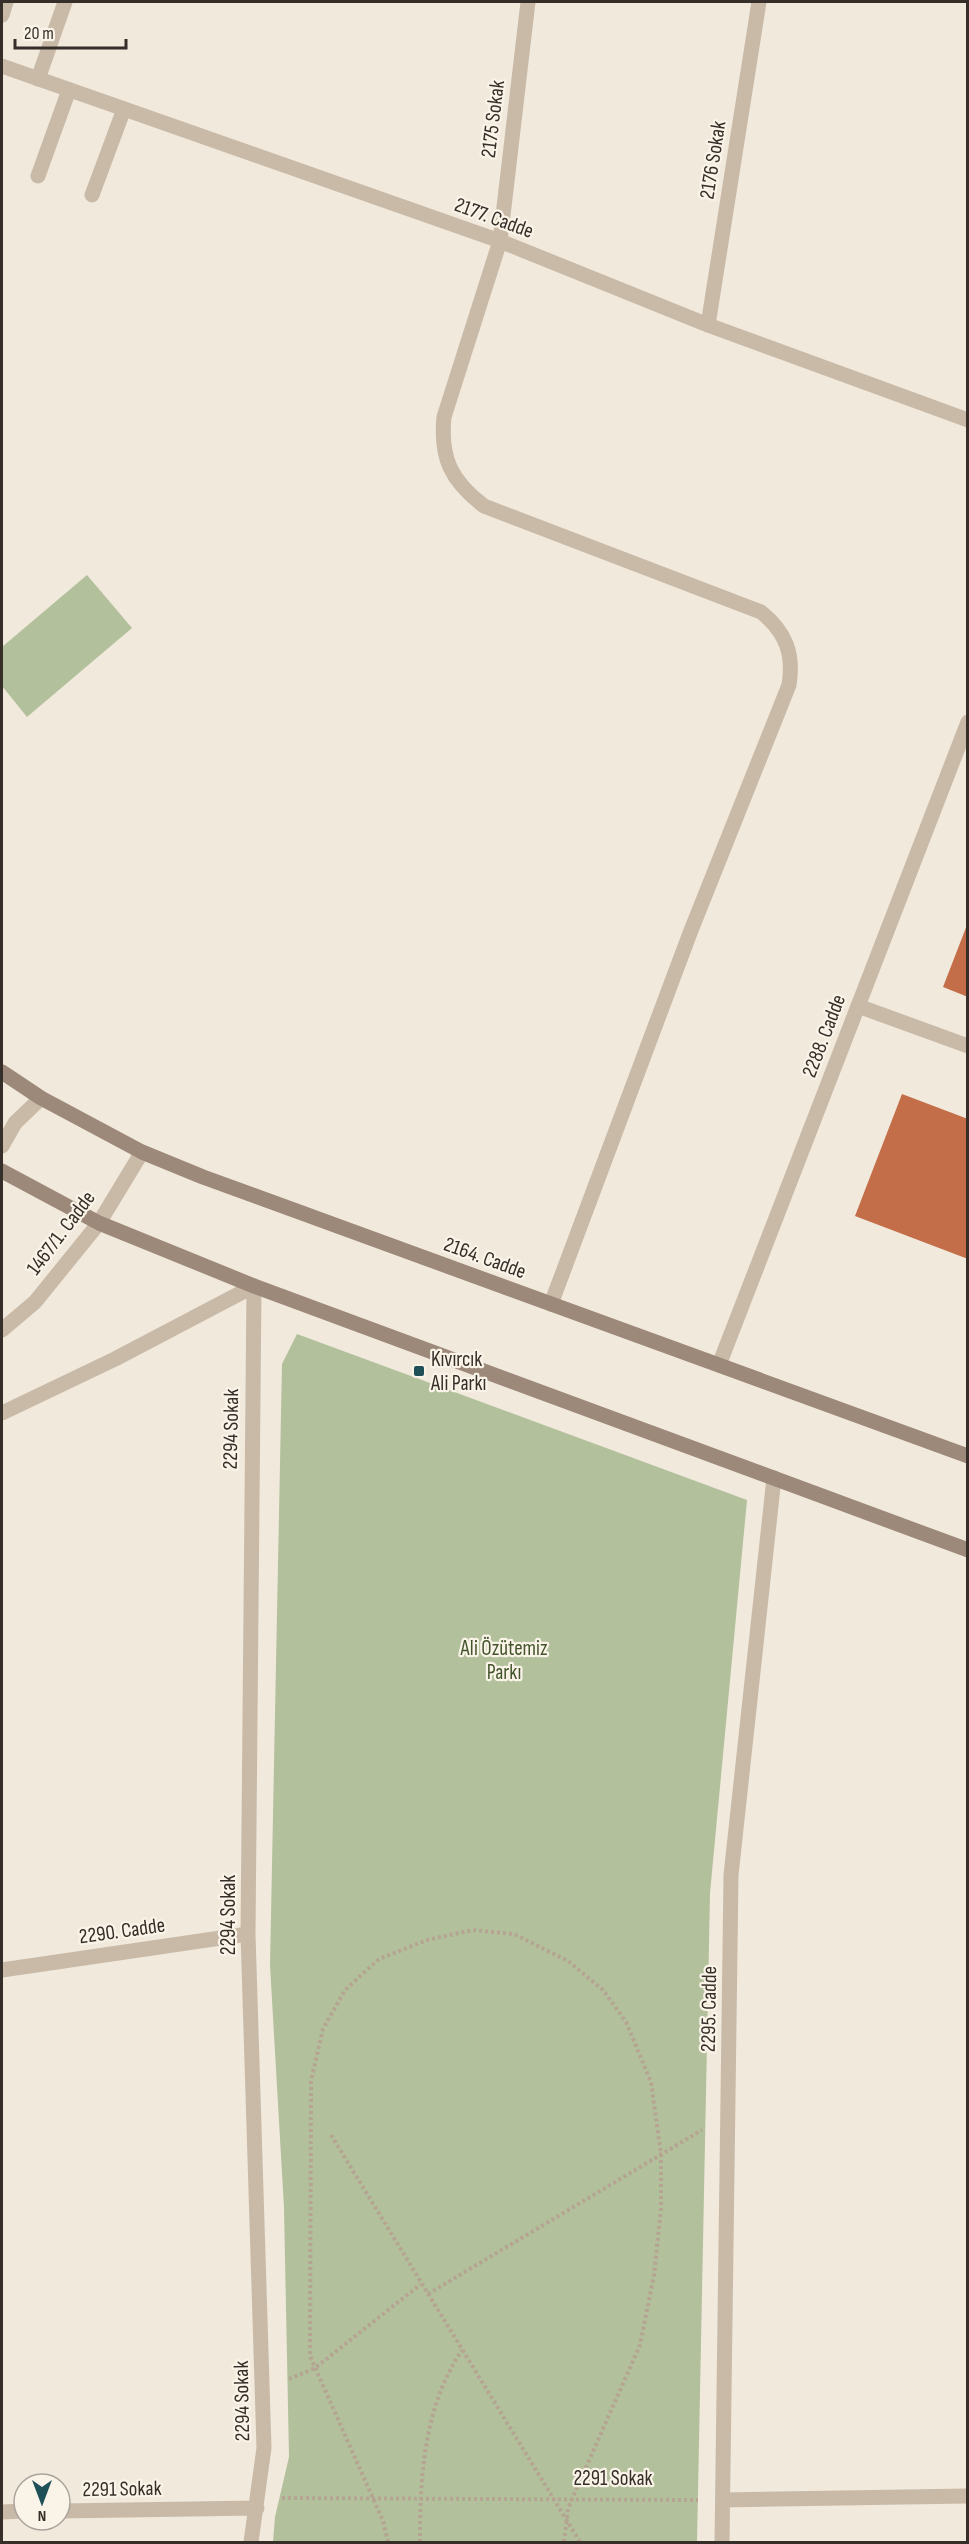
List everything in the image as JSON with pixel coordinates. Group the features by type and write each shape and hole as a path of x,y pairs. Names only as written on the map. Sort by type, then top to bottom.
{"main road":[{"name":"2164. Cadde","path":"2,1072 41,1098 142,1152 203,1178 968,1456"},
{"path":"2,1171 99,1223 254,1286 968,1550"}],"street":[{"path":"2,15 6,2"},
{"path":"38,79 65,2"},
{"name":"2175 Sokak","path":"528,2 500,241 444,417 442,438 446,459 455,478 468,494 484,506 761,612 774,622 784,636 790,651 792,668 789,685 690,933 551,1304"},
{"name":"2176 Sokak","path":"708,325 759,2"},
{"name":"2177. Cadde","path":"2,66 500,241 708,325 968,420"},
{"path":"38,176 69,90"},
{"path":"93,195 124,109"},
{"name":"2288. Cadde","path":"719,1365 968,722"},
{"path":"858,1006 968,1046"},
{"path":"2,1146 15,1123 41,1098"},
{"name":"1467/1. Cadde","path":"2,1330 35,1302 99,1223 142,1152"},
{"path":"2,1413 125,1354 254,1286"},
{"name":"2294 Sokak","path":"251,2542 264,2448 248,1934 254,1286"},
{"name":"2295. Cadde","path":"722,2542 731,1875 774,1479"},
{"name":"2290. Cadde","path":"2,1970 248,1934"},
{"path":"723,2500 968,2496"},
{"name":"2291 Sokak","path":"72,2511 258,2503"}],"path":[{"path":"388,2542 383,2521 310,2356 311,2080 323,2029 345,1990 379,1959 428,1940 473,1930 514,1934 568,1962 603,1990 626,2022 651,2082 661,2154 661,2209 654,2276 640,2345 572,2499 566,2521 564,2542"},
{"path":"428,2294 728,2114"},
{"path":"331,2135 580,2542"},
{"path":"262,2380 294,2379 315,2368 421,2284"},
{"path":"420,2542 420,2498 426,2445 436,2401 448,2370 462,2349"},
{"name":"2291 Sokak","path":"258,2503 372,2498 723,2500"}],"green space":[{"path":"87,575 132,628 27,717 2,686 2,647"},
{"name":"Ali Özütemiz Parkı","path":"297,1334 747,1500 710,1893 697,2542 273,2542 275,2517 289,2457 284,2208 270,1965 282,1364"}],"building":[{"path":"968,925 968,997 943,987"},
{"path":"902,1094 968,1119 968,1259 855,1216"}],"place":[{"name":"Kıvırcık Ali Parkı","path":"419,1371"}]}
